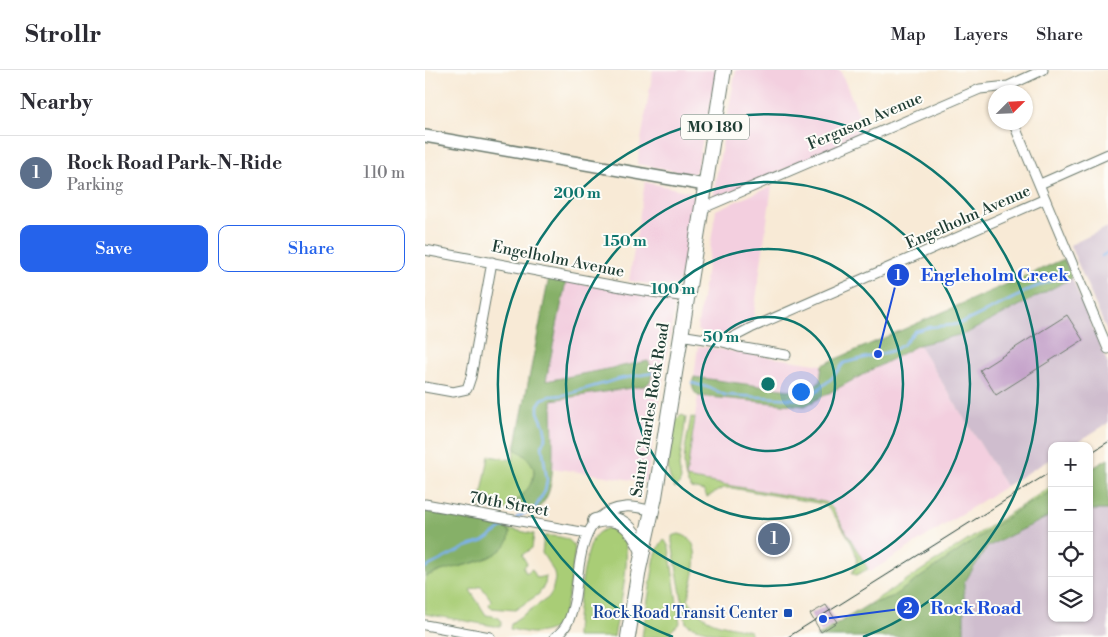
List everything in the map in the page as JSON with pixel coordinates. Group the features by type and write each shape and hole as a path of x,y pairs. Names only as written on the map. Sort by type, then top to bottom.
{"main road":[{"name":"Saint Charles Rock Road","path":"628,637 652,510 725,70"},
{"path":"595,521 612,518 624,523 635,535 643,550"}],"street":[{"name":"Ferguson Avenue","path":"1011,85 1043,70"},
{"name":"Ferguson Avenue","path":"701,209 980,89 988,89"},
{"path":"1016,130 1108,349"},
{"path":"425,136 705,185"},
{"name":"Engelholm Avenue","path":"1040,184 1108,154"},
{"name":"Engelholm Avenue","path":"724,342 760,324 1045,199"},
{"name":"Engelholm Avenue","path":"425,250 686,297"},
{"path":"425,387 453,392 467,389 471,377 492,262"},
{"path":"680,336 724,342 739,347 786,355"},
{"name":"70th Street","path":"425,504 587,534"},
{"path":"557,636 567,626 572,615 587,534 595,521 604,514 618,508 633,507 652,510"},
{"path":"425,624 490,637"}],"shaded area":[{"path":"653,70 718,70 696,171 693,174 637,164"},
{"path":"736,70 840,70 867,134 715,197 713,194"},
{"path":"645,182 691,192 694,198 680,280 676,285 669,287 629,281"},
{"path":"772,186 753,321 724,334 706,334 697,330 716,210"},
{"path":"1108,227 1108,334 1070,245"},
{"path":"1072,278 1108,364 1108,423 1077,442 1048,442 1048,460 1006,486 919,345 967,333"},
{"path":"566,281 665,298 673,306 674,311 646,482 552,468 552,400 648,385 546,381"},
{"path":"919,345 1006,486 870,572 833,509 825,502 686,478 698,396 805,406"},
{"path":"698,346 822,365 820,382 804,392 694,377"},
{"path":"1093,510 1108,510 1108,637 964,637 964,583 987,547 1048,517 1048,622 1093,622"}],"green space":[{"path":"1064,259 1072,278 967,333 918,345 805,406 698,396 693,389 694,377 804,392 820,382 822,365"},
{"path":"549,277 566,281 546,381 648,361 652,375 650,382 644,386 552,400 553,462 550,485 543,503 531,514 508,509 523,494 533,479 532,464 526,456 515,449"},
{"path":"682,415 686,417 679,467 681,479 679,485 675,488 671,480 668,463 676,419"},
{"path":"691,417 695,418 686,478 684,463"},
{"path":"515,449 526,455 534,465 533,482 524,494 508,509 479,508 489,456 513,460"},
{"path":"1108,459 1108,510 1093,510 1093,468"},
{"path":"686,478 825,502 833,509 868,569 856,575 852,573 857,562 854,548 839,522 823,504 732,488 723,488 707,497 704,491 691,488"},
{"path":"1048,489 1048,493 1021,508 892,597 866,606"},
{"path":"1048,493 1048,517 987,547 964,583 964,637 816,637 866,606 892,597 1021,508"},
{"path":"425,511 505,528 510,532 507,543 500,551 489,557 425,577"},
{"path":"505,528 534,534 532,548 522,555 527,564 523,567 526,573 532,569 537,578 546,576 545,584 539,594 515,610 491,608 489,604 492,601 481,586 470,590 486,615 500,619 500,627 425,614 425,577 438,571 470,564 490,557 510,532"},
{"path":"609,528 621,532 625,542 626,554 624,584 614,637 576,637 579,600 587,555 595,536"},
{"path":"679,534 688,538 693,544 695,552 694,572 688,599 701,615 722,625 750,631 750,637 726,635 686,623 672,542 672,536"},
{"path":"544,536 567,539 575,549 564,612 555,627 547,631 527,633 510,629 514,621 548,598 552,592 555,579 554,572 542,553"},
{"path":"664,539 669,547 680,623 671,631 668,637 642,637 655,556"}],"building":[{"path":"1067,315 1083,340 996,395 980,370"},
{"path":"826,605 837,622 821,632 810,614"}],"waterway":[{"path":"1102,256 1108,252"},
{"path":"692,383 725,395 795,399 812,395 832,378 844,363 892,351 903,345 915,331 964,322 1028,290 1060,277"},
{"path":"516,518 535,508 545,491 547,480 542,445 546,436 538,412 538,405 542,399 550,396 564,395 619,379 652,373"},
{"path":"425,568 466,547 484,541 509,523"}],"tram line":[{"path":"1093,451 1108,442"},
{"path":"788,637 1048,474"}],"place":[{"name":"Engleholm Creek","path":"878,354"},
{"name":"Rock Road Park-N-Ride","path":"774,539"},
{"name":"Rock Road Transit Center","path":"788,613"},
{"name":"Rock Road","path":"823,619"}]}
